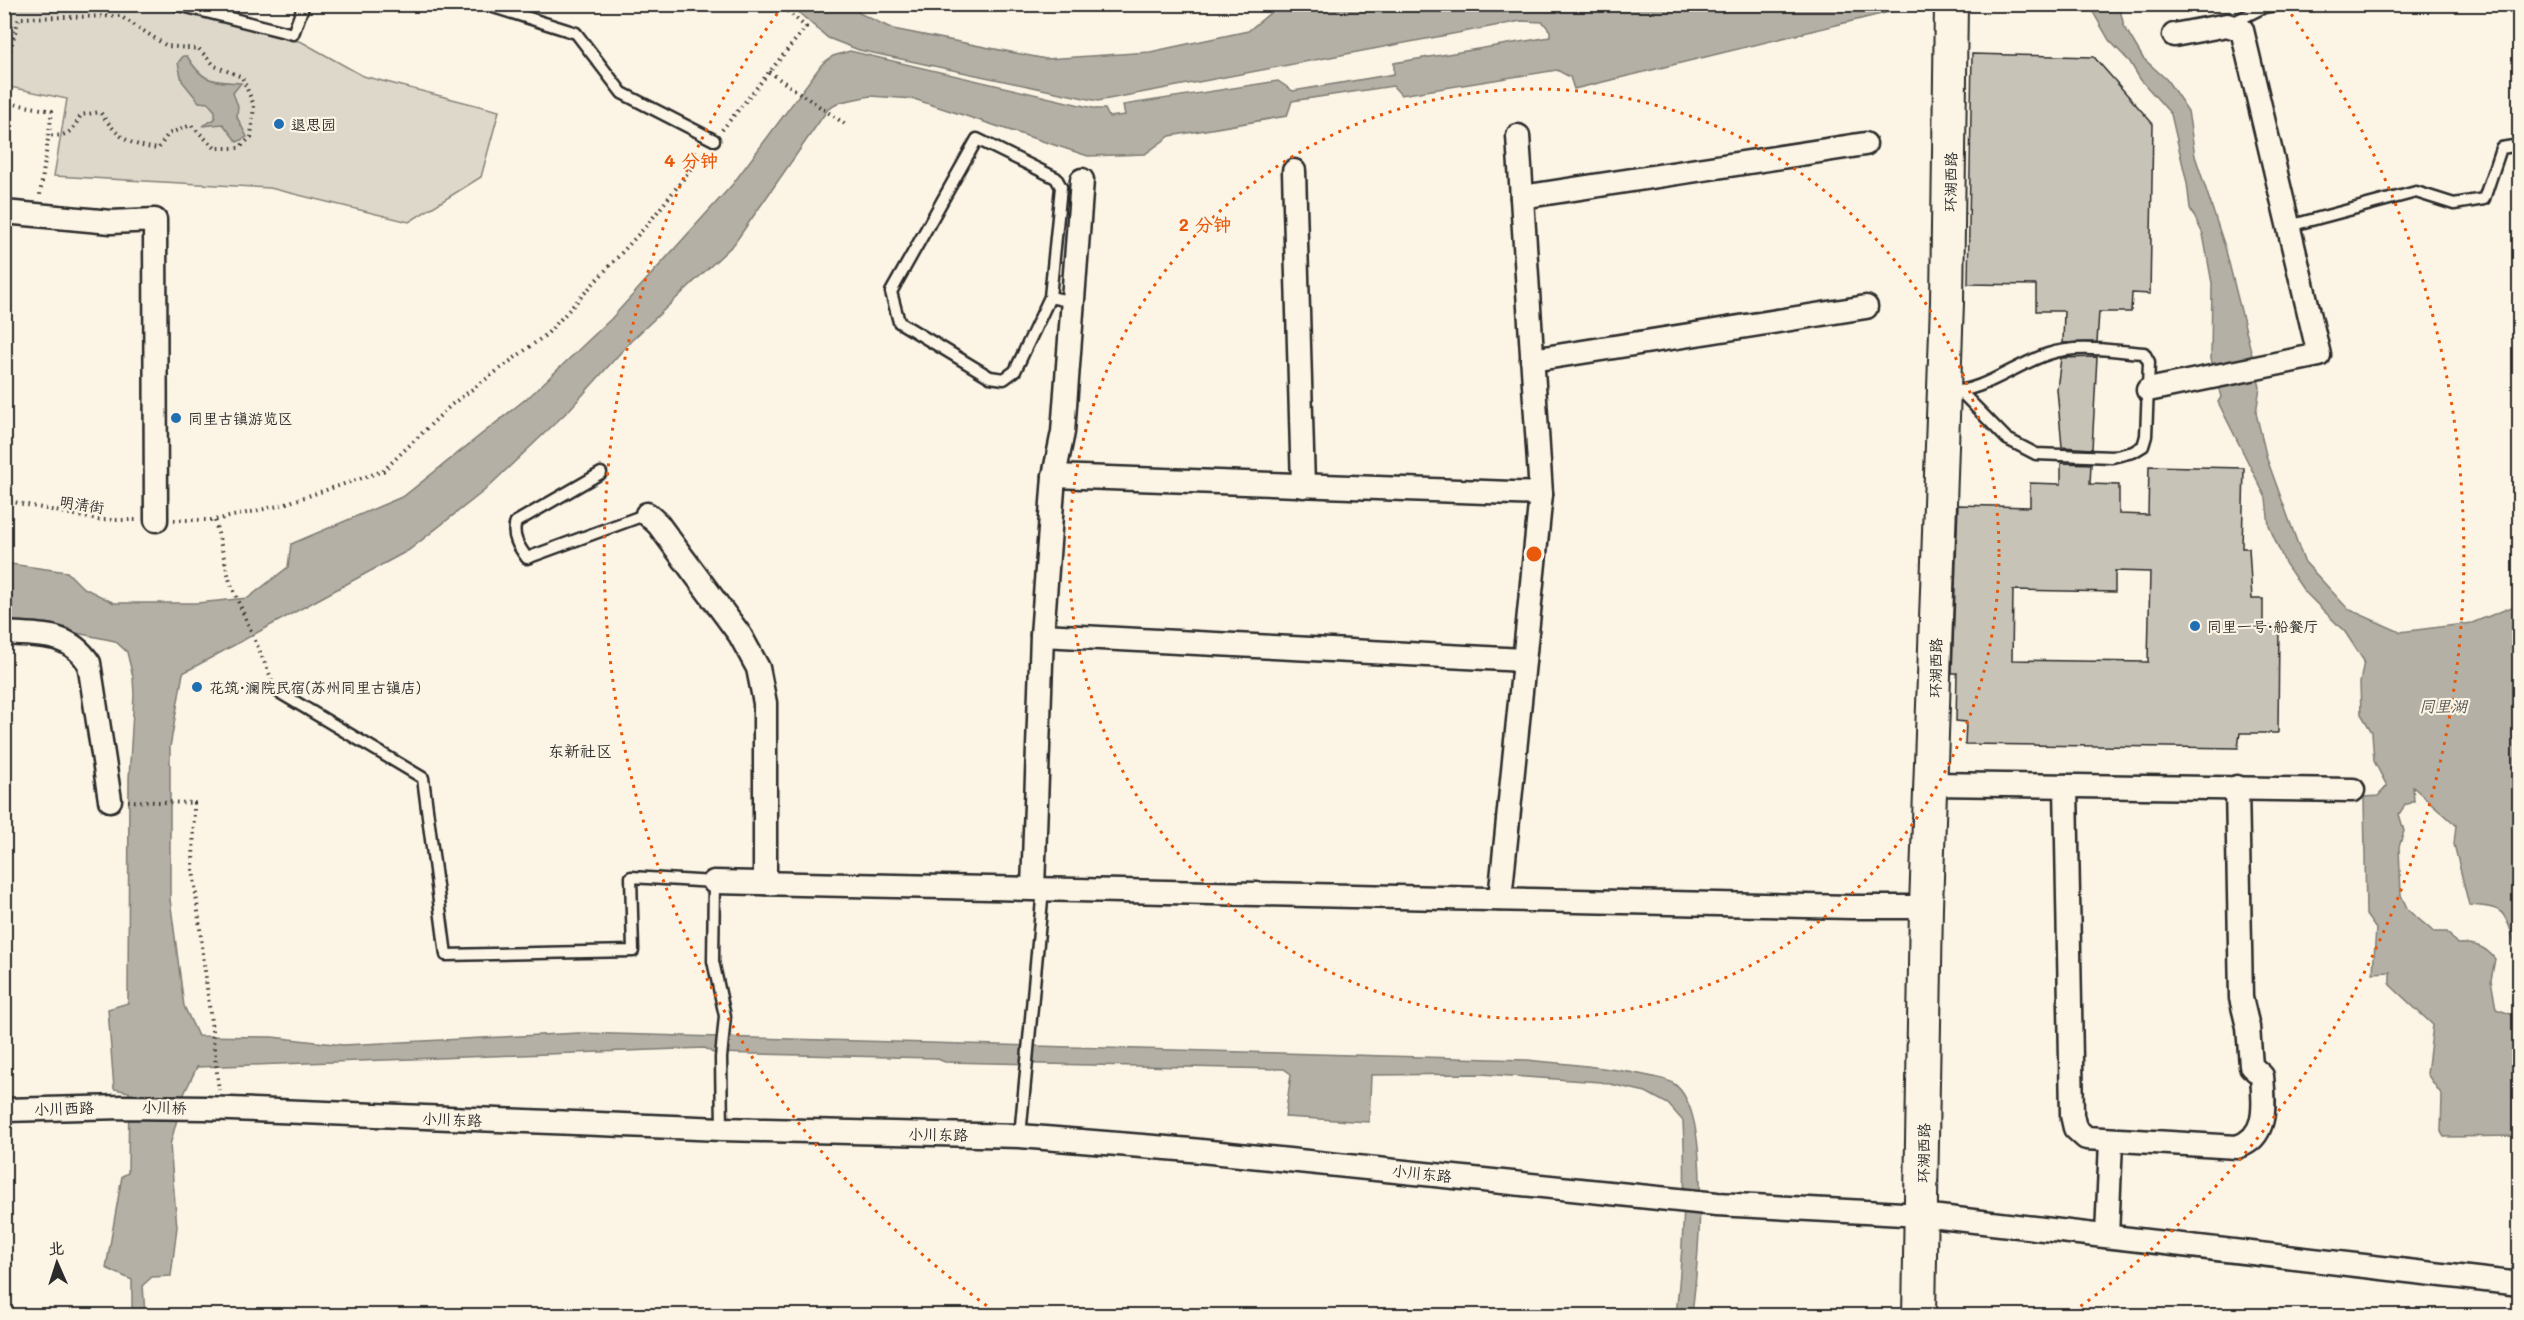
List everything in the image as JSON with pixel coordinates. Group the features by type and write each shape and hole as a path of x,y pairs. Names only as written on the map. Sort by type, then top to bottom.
{"main road":[{"name":"环湖西路","path":"1919,1316 1926,907 1952,392 1951,12"}],"street":[{"path":"2148,390 2192,383 2319,355 2242,30 2227,25 2174,35"},
{"path":"1500,899 1541,494 1518,136"},
{"path":"1521,197 1864,144"},
{"path":"1294,171 1303,486"},
{"path":"1038,888 1042,635 1054,476 1063,432 1082,180"},
{"path":"4,212 111,222 155,220 156,520"},
{"path":"1532,360 1866,307"},
{"path":"1054,476 1541,494"},
{"path":"646,514 658,524 733,626 758,668 765,703 765,883"},
{"path":"4,633 64,639 80,649 88,663 110,800"},
{"path":"1042,635 1524,660"},
{"path":"1932,784 2353,790"},
{"path":"2066,786 2072,1115 2075,1128 2086,1138 2111,1141 2237,1147 2248,1143 2261,1128 2264,1101 2262,1076 2251,1066 2248,1027 2241,998 2236,787"},
{"path":"714,882 1926,907"},
{"name":"小川桥","path":"123,1107 213,1108"},
{"name":"小川西路","path":"4,1110 123,1107"},
{"name":"小川东路","path":"213,1108 722,1130 1020,1136 1191,1150 1718,1204 1922,1215 2520,1284"},
{"path":"2107,1236 2111,1141"}],"lane":[{"path":"175,4 293,34 304,4"},
{"path":"484,4 576,33 622,93 714,140"},
{"path":"2227,25 2264,7 2281,4"},
{"path":"977,139 1056,178 1061,187 1050,297 1014,371 1004,379 990,377 899,322 891,292 977,139"},
{"path":"2289,226 2416,192 2454,204 2484,199 2501,148 2520,145"},
{"path":"1050,297 1073,302"},
{"path":"2069,349 2144,353 2149,362 2146,436 2143,446 2133,452 2112,457 2036,454 2007,439 1952,392 2047,354 2069,349"},
{"path":"601,473 516,522 513,531 518,546 527,558 538,556 646,514"},
{"path":"277,691 423,778 446,955 633,951 632,877 714,882 713,962 725,1016 721,1058 722,1130"},
{"path":"1020,1136 1032,1025 1038,888"}],"path":[{"name":"明清街","path":"4,500 98,520 215,520 278,506 383,471 451,405 547,334 648,224 806,27 779,4"},
{"path":"4,73 19,18 120,16 167,46 199,49 215,66 242,77 254,105 251,137 239,148 215,148 191,125 168,134 158,149 132,145 111,128 100,112 81,115 73,131 67,134 60,137 49,135"},
{"path":"769,72 845,124"},
{"path":"4,102 52,111 38,214"},
{"path":"215,520 230,582 277,691"},
{"path":"110,800 194,803 193,869 202,959 213,1023 213,1108"}],"shaded area":[{"name":"退思园","path":"5,5 155,5 302,42 363,76 499,111 481,177 409,222 270,188 54,176 67,99 5,86"}],"water":[{"path":"790,5 854,5 859,13 893,29 1046,59 1150,52 1248,31 1280,5 1918,5 1574,89 1570,77 1557,70 1401,95 1393,86 1292,101 1287,116 1170,136 1145,154 1088,156 914,99 870,96 841,102 828,109 734,244 631,341 570,409 484,491 409,550 183,673 170,747 170,899 184,1006 198,1036 272,1037 343,1045 579,1033 1527,1060 1634,1073 1671,1082 1685,1097 1694,1122 1699,1154 1700,1191 1692,1315 1676,1315 1684,1218 1683,1121 1668,1104 1646,1092 1601,1082 1481,1074 1371,1075 1369,1122 1285,1117 1291,1074 1284,1069 945,1062 935,1058 713,1053 705,1048 197,1067 184,1094 170,1145 177,1227 171,1276 152,1277 143,1285 145,1315 132,1315 132,1280 106,1268 122,1176 128,1173 129,1092 114,1089 108,1009 128,1003 129,779 133,677 127,652 115,641 43,626 5,625 4,563 67,572 82,587 114,603 197,603 248,598 288,567 291,544 404,496 532,394 611,319 732,185 822,64 833,56 850,51 1105,109 1109,117 1125,115 1123,105 1278,81 1293,91 1394,74 1394,63 1550,37 1550,31 1543,22 1521,21 1098,101 859,50 828,38"},
{"name":"同里湖","path":"2089,5 2119,5 2124,26 2143,58 2167,80 2188,111 2195,156 2225,247 2260,387 2256,413 2267,459 2304,561 2348,609 2400,632 2472,623 2519,604 2519,961 2509,925 2502,913 2491,908 2469,905 2454,844 2456,825 2413,787 2414,801 2405,805 2399,814 2404,831 2399,847 2401,895 2408,910 2434,932 2447,932 2457,944 2479,946 2495,959 2491,980 2496,1009 2519,1017 2519,1136 2444,1137 2441,1132 2442,1095 2427,1074 2433,1025 2390,985 2390,972 2373,973 2376,929 2366,915 2364,797 2378,796 2387,786 2374,761 2372,732 2361,714 2360,683 2364,661 2345,632 2304,591 2285,563 2269,526 2266,498 2218,402 2221,397 2211,359 2212,283 2203,234 2190,208 2187,183 2171,114 2140,79 2130,62 2109,40"},
{"path":"183,56 187,56 198,71 209,79 241,83 233,93 238,106 237,117 247,137 237,142 223,124 202,126 215,119 215,111 208,103 199,102 182,81 178,63"}],"building":[{"path":"1972,54 2094,57 2153,124 2150,294 2132,293 2131,312 2099,312 2097,342 2063,343 2064,311 2036,311 2036,285 1968,284"},
{"path":"2097,357 2092,449 2062,447 2057,389 2061,358"},
{"name":"同里一号·船餐厅","path":"2061,463 2091,464 2090,484 2119,485 2119,514 2148,515 2149,466 2244,468 2242,548 2249,548 2252,599 2263,599 2263,627 2279,626 2278,733 2240,733 2238,748 1965,744 1966,722 1956,721 1957,673 1952,673 1958,505 2030,507 2030,483 2061,484","holes":["2115,571 2150,572 2148,662 2012,660 2013,590 2115,592"]}],"place":[{"name":"退思园","path":"279,124"},
{"name":"同里古镇游览区","path":"176,418"},
{"name":"同里一号·船餐厅","path":"2195,626"},
{"name":"花筑·澜院民宿(苏州同里古镇店)","path":"197,687"}],"district":[{"name":"东新社区","path":"580,750"}]}
